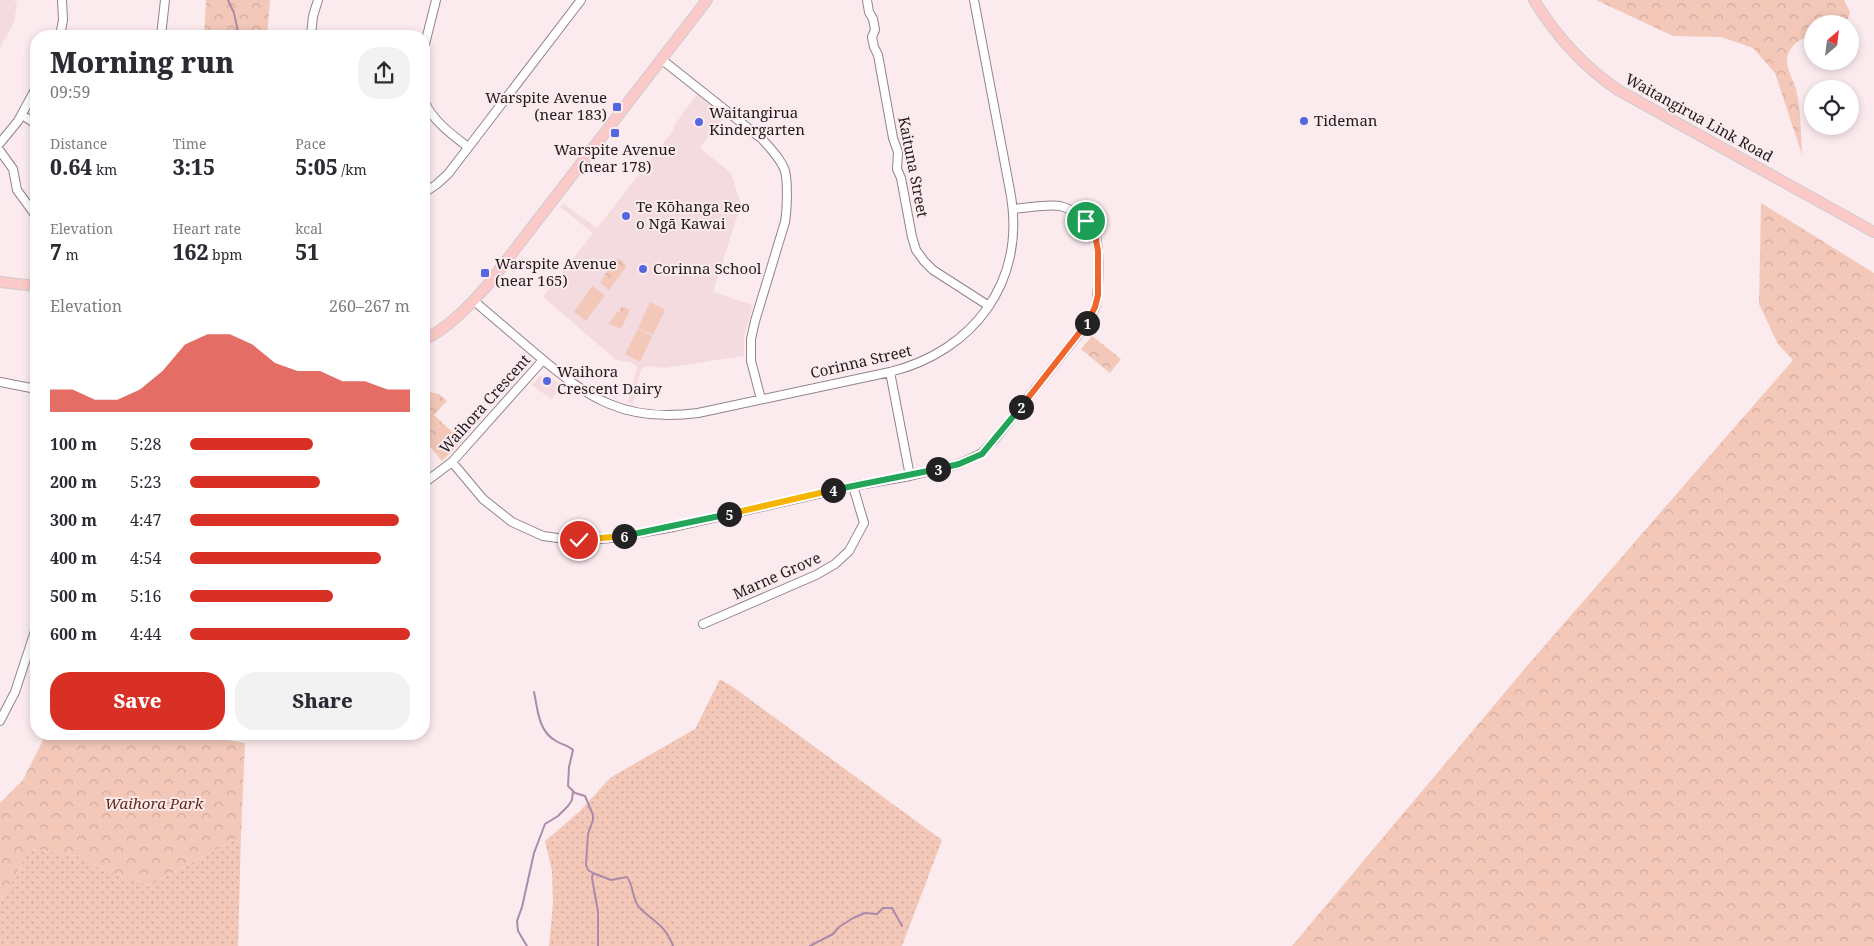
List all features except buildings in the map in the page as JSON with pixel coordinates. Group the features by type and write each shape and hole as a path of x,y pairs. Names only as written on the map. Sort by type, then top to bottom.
{"main road":[{"path":"430,336 446,327 474,301 707,0"},
{"name":"Waitangirua Link Road","path":"1534,0 1554,32 1570,50 1585,65 1618,90 1874,232"},
{"path":"0,282 30,285"}],"street":[{"path":"61,30 63,20 62,0"},
{"path":"162,30 165,0"},
{"path":"312,30 313,16 318,0"},
{"path":"428,30 436,0"},
{"path":"430,189 448,174 582,0"},
{"name":"Kaituna Street","path":"866,0 873,19 875,30 872,37 878,54 893,138 898,152 897,168 901,178 916,250 934,270 989,306"},
{"name":"Corinna Street","path":"474,301 543,360 586,393 627,410 654,415 680,415 890,372 920,363 950,346 969,330 989,306 1000,288 1008,265 1013,241 1013,209 974,0"},
{"path":"661,59 762,139 773,151 785,171 786,217 751,339 751,361 761,399"},
{"path":"0,143 9,134 30,100"},
{"path":"430,112 442,127 468,147"},
{"path":"22,115 30,120"},
{"path":"0,151 13,169 17,190 30,208"},
{"path":"452,462 483,499 512,522 543,536 579,540 610,538 674,527 853,486 910,476 959,464 982,454 1086,325 1095,307 1098,295 1098,251 1095,234 1086,221 1072,211 1059,206 1013,209"},
{"name":"Waihora Crescent","path":"430,478 452,462 543,360"},
{"path":"890,372 910,476"},
{"path":"0,382 30,388"},
{"name":"Marne Grove","path":"703,624 816,575 835,564 849,551 864,523 853,486"},
{"path":"0,721 15,692 30,644"}],"shaded area":[{"path":"0,0 14,0 17,3 14,22 0,48"},
{"name":"Corinna School","path":"697,94 725,116 700,148 731,173 741,204 713,292 753,305 744,336 744,356 664,368 647,366 641,369 633,404 628,402 637,368 633,363 616,360 543,297 593,233 560,207 563,203 597,228 674,129 673,127"},
{"path":"548,375 562,386 551,399 532,385 540,376"}],"green space":[{"path":"206,0 270,0 268,30 204,30"},
{"path":"1596,0 1844,0 1850,12 1849,15 1804,15 1804,39 1799,40 1789,51 1787,61 1796,88 1799,105 1802,155 1775,73 1753,48 1721,37 1673,36"},
{"path":"1761,203 1874,273 1874,946 1292,946 1527,666 1793,360 1778,344 1759,304"},
{"path":"615,259 622,260 626,267 609,290 600,283"},
{"path":"592,286 605,295 586,321 574,312"},
{"path":"650,302 665,310 653,335 638,328"},
{"path":"622,306 630,310 621,329 609,324"},
{"path":"638,329 652,336 640,362 625,354"},
{"path":"1092,336 1121,359 1110,373 1081,349"},
{"path":"430,392 439,394 447,401 434,415 462,441 442,461 430,447"},
{"path":"720,679 942,840 902,946 549,946 553,904 552,871 545,841 579,812 610,778 695,729"},
{"name":"Waihora Park","path":"43,740 227,740 245,743 241,836 150,885 101,869 78,856 30,849 0,903 0,803 23,780"},
{"path":"241,836 238,946 0,946 0,903 30,849 78,856 101,869 150,885"}],"waterway":[{"path":"228,0 234,13 238,30"},
{"path":"534,692 540,720 546,732 550,737 573,750 569,767 568,786 575,793 585,796 593,815 588,834 586,865 588,870 593,873 592,878 598,912 598,946"},
{"path":"527,946 518,931 517,921 534,853 545,824 558,816 568,806 572,800 573,791"},
{"path":"593,873 611,880 627,877 637,904 662,928 673,946"},
{"path":"810,946 833,934 839,927 853,918 865,913 877,914 883,908 892,908 902,926"}],"place":[{"name":"Warspite Avenue (near 183)","path":"617,107"},
{"name":"Tideman","path":"1304,121"},
{"name":"Waitangirua Kindergarten","path":"699,122"},
{"name":"Warspite Avenue (near 178)","path":"615,133"},
{"name":"Te Kōhanga Reo o Ngā Kawai","path":"626,216"},
{"name":"Corinna School","path":"643,269"},
{"name":"Warspite Avenue (near 165)","path":"485,273"},
{"name":"Waihora Crescent Dairy","path":"547,381"}],"route":[{"path":"579,540 610,538 674,527 853,486 910,476 959,464 982,454 1086,325 1095,307 1098,295 1098,251 1095,234 1086,221"}]}
